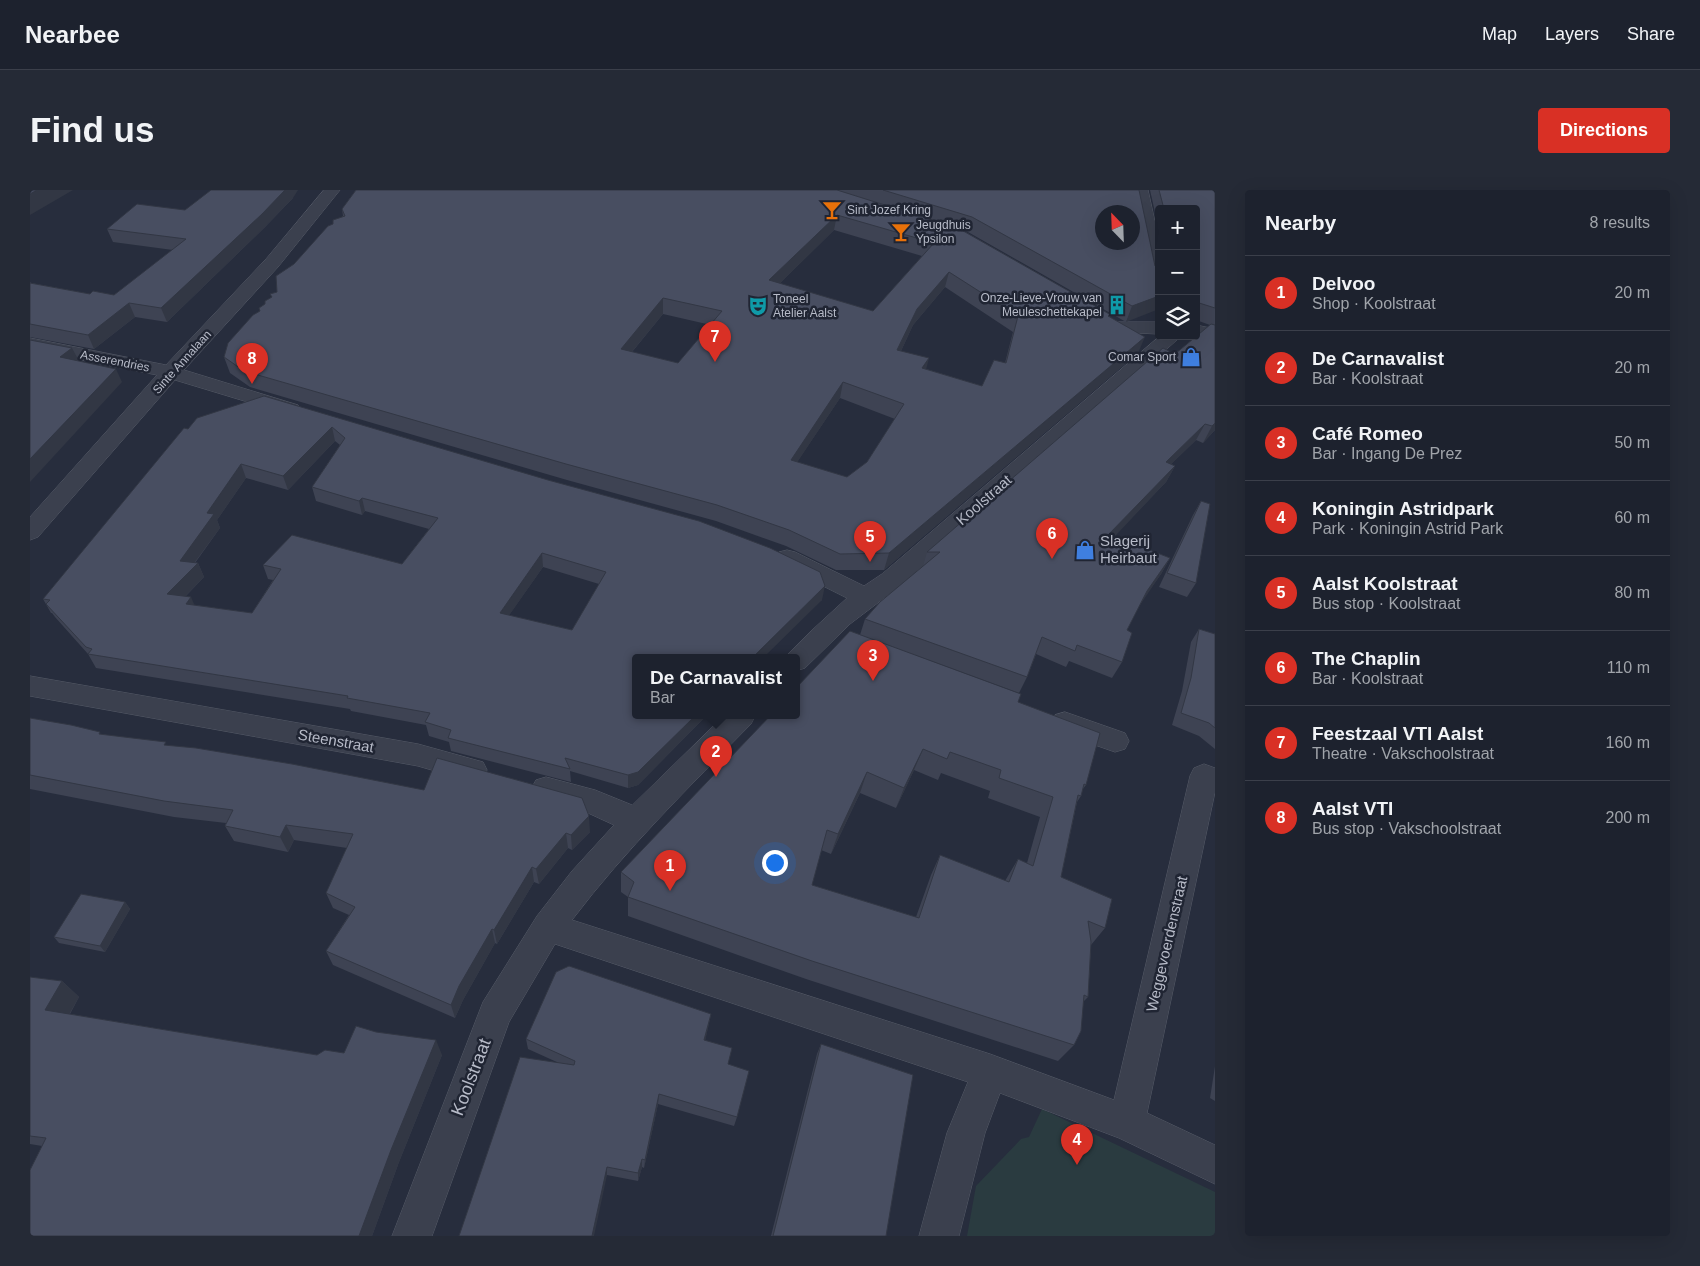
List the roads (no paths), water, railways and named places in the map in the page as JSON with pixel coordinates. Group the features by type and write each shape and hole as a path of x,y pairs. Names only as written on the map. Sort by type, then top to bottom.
{"street":[{"name":"Sinte Annalaan","path":"30,532 272,263 332,190"},
{"path":"1140,190 1155,262"},
{"path":"1113,326 1155,336"},
{"path":"1200,331 1215,335"},
{"name":"Koolstraat","path":"800,657 864,596 891,580 1160,340"},
{"name":"Asserendries","path":"30,344 172,372 309,414"},
{"path":"768,551 864,596"},
{"path":"825,632 850,644"},
{"name":"Steenstraat","path":"30,686 418,755 595,802 636,821"},
{"path":"1042,714 1115,741"},
{"name":"Koolstraat","path":"412,1236 495,1014 548,926 583,881 636,821 739,719"},
{"name":"Weggevoerdenstraat","path":"1127,1123 1204,776 1215,780"},
{"path":"548,926 818,1017 990,1072 1127,1123 1215,1165"},
{"path":"939,1236 966,1133 990,1072"}],"place":[{"name":"Sint Jozef Kring","path":"832,210"},
{"name":"Jeugdhuis Ypsilon","path":"901,232"},
{"name":"Onze-Lieve-Vrouw van Meuleschettekapel","path":"1117,305"},
{"name":"Toneel Atelier Aalst","path":"758,306"},
{"name":"Comar Sport","path":"1191,357"},
{"name":"Feestzaal VTI Aalst","path":"715,362"},
{"name":"Aalst VTI","path":"252,384"},
{"name":"Slagerij Heirbaut","path":"1085,550"},
{"name":"The Chaplin","path":"1052,559"},
{"name":"Aalst Koolstraat","path":"870,562"},
{"name":"Café Romeo","path":"873,681"},
{"name":"De Carnavalist","path":"716,777"},
{"name":"Delvoo","path":"670,891"},
{"name":"Koningin Astridpark","path":"1077,1165"}]}
